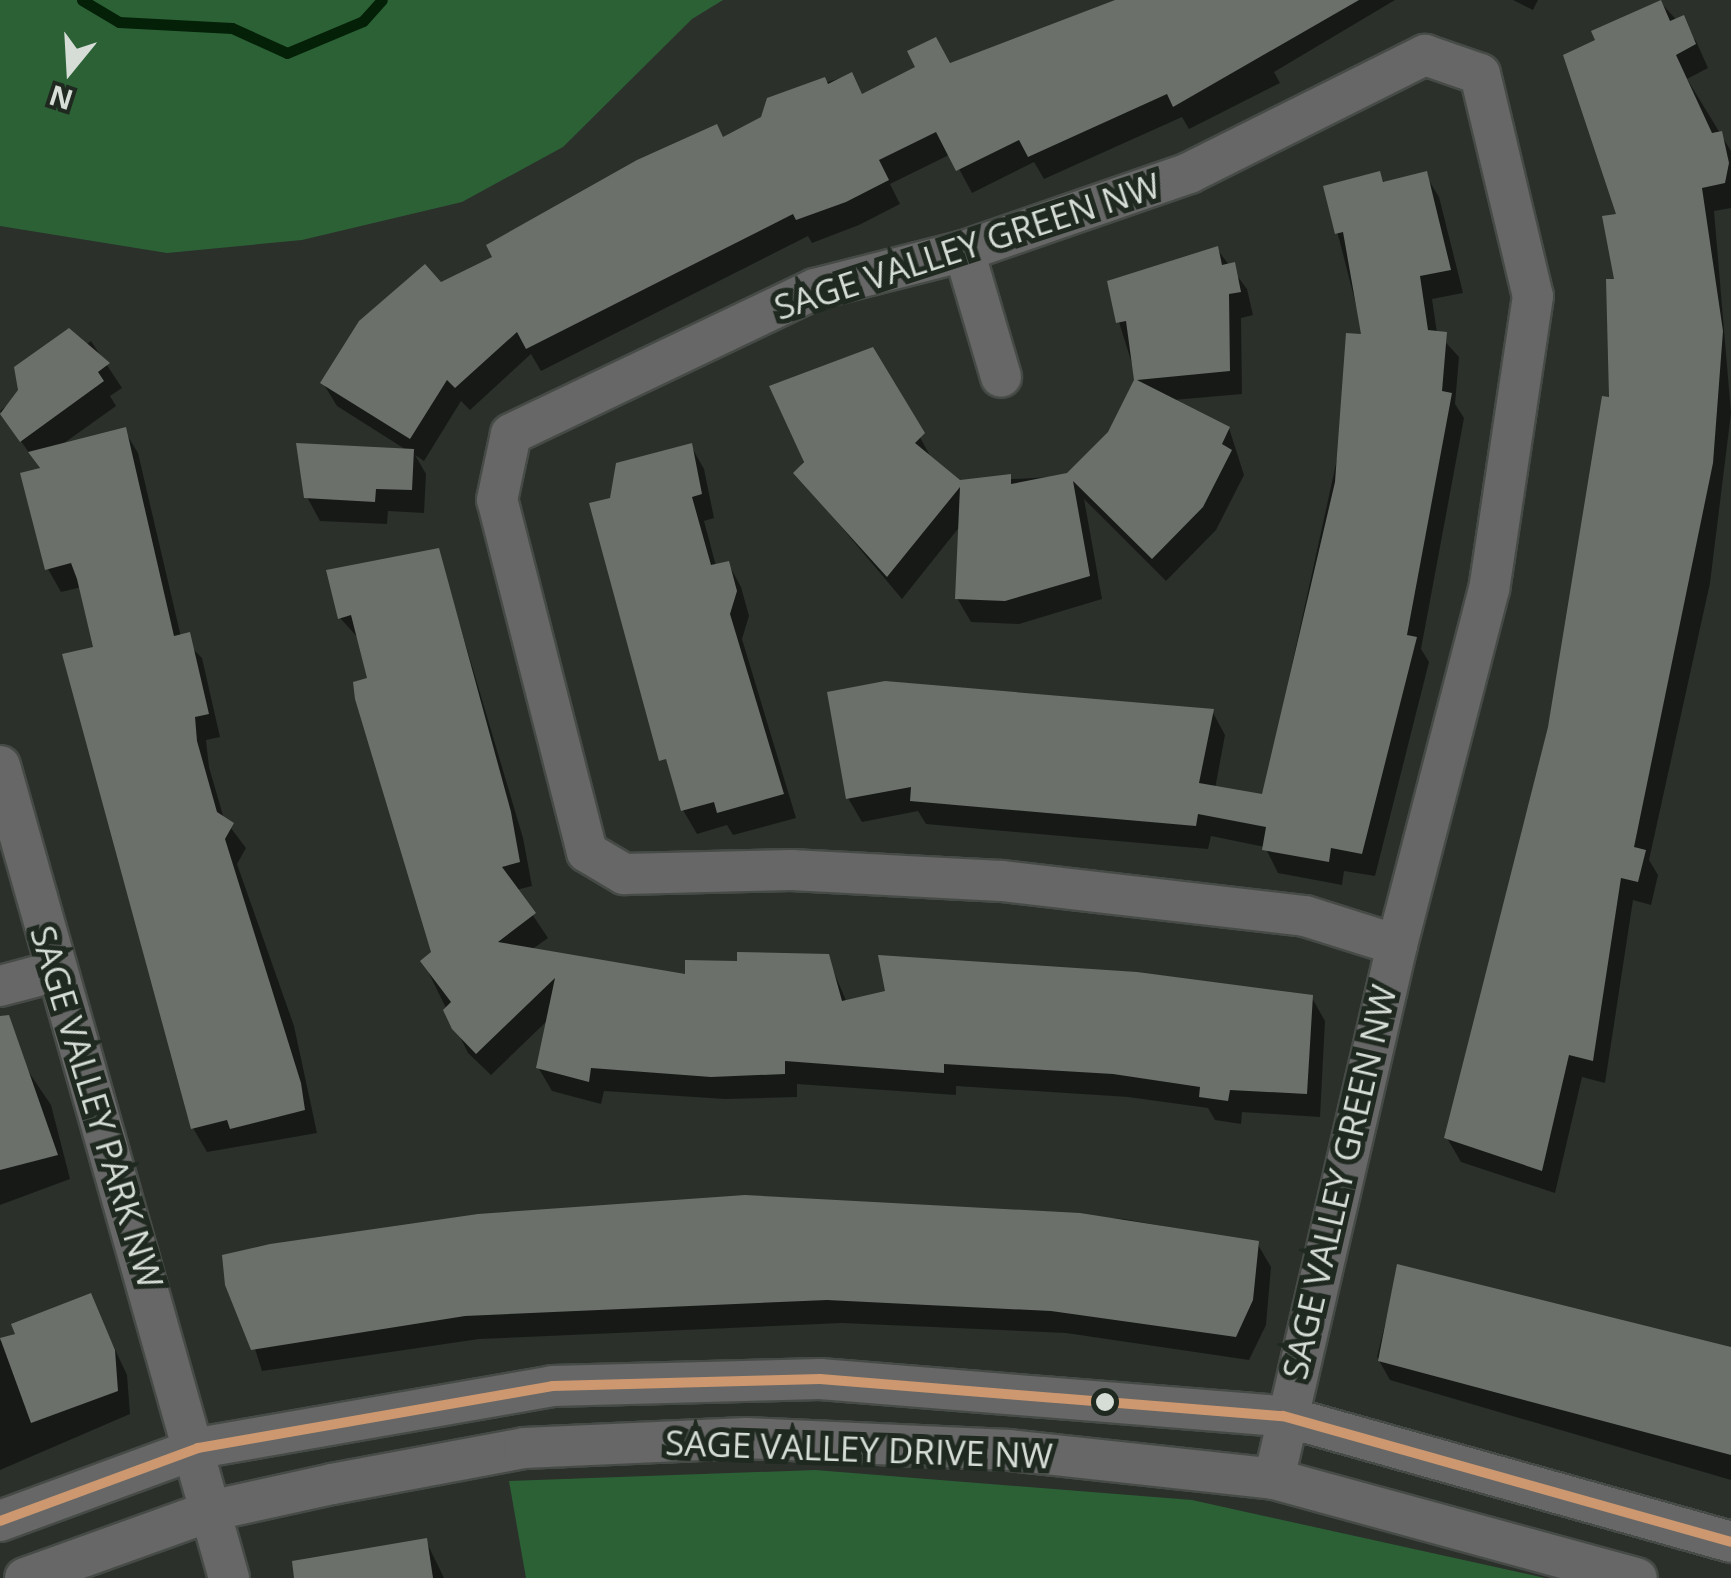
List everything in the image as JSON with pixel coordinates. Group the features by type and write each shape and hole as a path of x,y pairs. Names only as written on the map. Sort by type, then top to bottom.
{"street":[{"name":"SAGE VALLEY GREEN NW","path":"1274,1479 1284,1416 1396,945 1489,589 1533,296 1480,74 1426,55 1189,173 964,252 815,289 511,434 497,500 586,852 624,874 1001,881 1306,916 1396,945"},
{"path":"964,252 1000,378"},
{"name":"SAGE VALLEY PARK NW","path":"0,766 54,972 198,1448 229,1578"},
{"path":"0,986 54,972"},
{"name":"SAGE VALLEY DRIVE NW","path":"0,1522 198,1448 552,1386 820,1379 1284,1416 1731,1542"},
{"name":"SAGE VALLEY DRIVE NW","path":"25,1578 214,1510 524,1448 746,1438 1009,1450 1274,1479 1637,1578"}],"green space":[{"path":"0,0 723,0 692,19 563,147 462,202 302,240 167,253 0,226"},
{"path":"815,1470 1192,1500 1545,1578 526,1578 509,1481"}],"building":[{"path":"1115,0 1359,0 1173,107 1167,94 1028,157 1019,140 956,171 936,132 879,160 889,180 846,202 796,220 793,214 526,349 517,332 455,388 447,380 410,439 320,383 359,321 425,264 441,282 492,257 486,245 637,160 717,124 723,137 761,117 767,98 825,77 828,84 852,72 862,94 915,67 907,51 936,37 950,63"},
{"path":"1661,0 1670,21 1684,15 1696,44 1676,55 1712,133 1722,131 1729,163 1725,183 1702,188 1723,331 1713,463 1634,847 1646,850 1638,882 1621,878 1593,1061 1569,1055 1542,1171 1444,1138 1548,727 1602,396 1609,397 1606,279 1614,279 1602,216 1616,214 1563,55 1595,40 1591,31"},
{"path":"1380,171 1383,182 1427,171 1451,270 1420,276 1428,330 1447,332 1442,391 1452,393 1407,635 1417,637 1362,854 1331,848 1329,862 1262,850 1266,827 1198,814 1196,826 910,801 911,787 846,799 827,692 885,681 1214,709 1199,783 1262,794 1335,482 1346,333 1361,334 1343,232 1335,234 1323,186"},
{"path":"1218,246 1222,265 1235,262 1241,292 1229,294 1230,371 1137,380 1230,427 1222,444 1232,450 1203,507 1152,559 1073,481 1090,576 1005,601 955,599 960,487 887,577 793,473 804,462 769,386 873,347 925,433 915,443 960,480 1011,474 1011,484 1067,473 1108,432 1134,380 1126,321 1116,323 1107,281"},
{"path":"69,328 110,363 98,372 104,381 20,442 0,414 18,390 14,367"},
{"path":"126,427 174,636 190,632 209,714 195,717 197,741 217,812 234,823 225,839 301,1083 305,1110 230,1129 227,1120 191,1129 62,654 93,647 77,579 71,563 45,570 20,473 40,468 28,452"},
{"path":"296,443 414,449 412,490 376,489 375,502 304,498"},
{"path":"692,443 702,494 692,497 711,565 729,561 737,591 730,614 784,794 717,813 714,802 681,811 666,759 659,761 589,503 610,498 616,463"},
{"path":"439,548 511,812 520,862 502,867 536,913 498,942 685,974 685,960 737,961 737,952 829,954 842,1001 885,991 878,955 1137,972 1313,995 1307,1094 1230,1090 1228,1101 1199,1097 1200,1087 1113,1074 944,1064 944,1073 785,1061 785,1074 711,1077 591,1068 589,1082 536,1068 555,978 476,1054 452,1029 443,1010 451,1002 420,961 431,952 355,699 353,682 367,678 351,615 338,619 326,570"},
{"path":"9,1015 58,1155 0,1170 0,1016"},
{"path":"745,1195 1080,1213 1259,1241 1253,1300 1236,1337 1051,1311 827,1300 465,1316 251,1350 225,1285 222,1255 270,1244 478,1214"},
{"path":"1397,1264 1731,1347 1731,1455 1378,1361"},
{"path":"91,1293 115,1350 118,1391 31,1423 0,1338 15,1334 11,1324"},
{"path":"427,1538 433,1578 294,1578 292,1561"}],"waterway":[{"path":"82,0 119,22 232,28 287,53 363,21 382,0"}],"transit line":[{"path":"0,1521 198,1448 552,1386 820,1379 1283,1416 1731,1542"}]}
